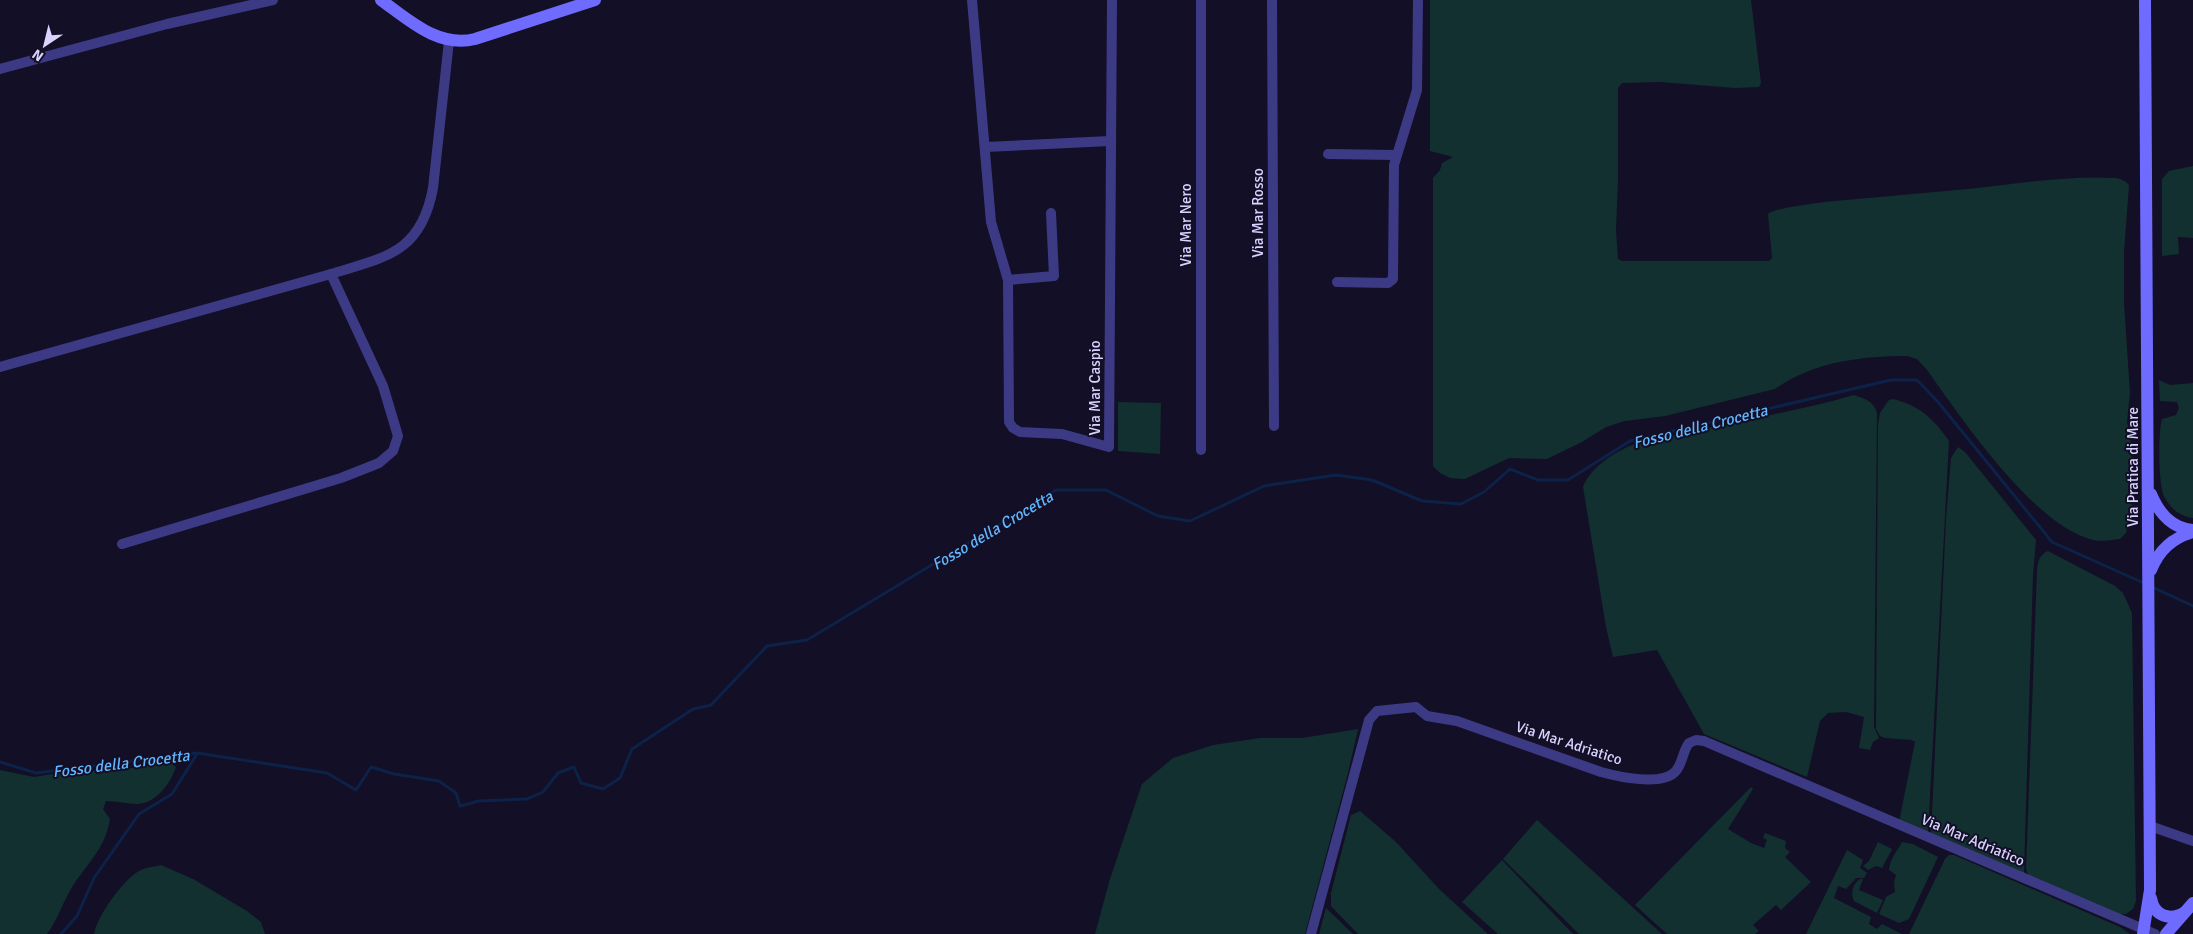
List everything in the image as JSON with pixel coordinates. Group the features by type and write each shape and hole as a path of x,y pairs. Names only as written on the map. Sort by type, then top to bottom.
{"street":[{"path":"0,69 167,24 273,0"},
{"path":"381,0 422,30 449,40 462,42 595,0"},
{"path":"972,0 991,222 1008,280 1054,276 1051,213"},
{"name":"Via Mar Caspio","path":"1008,280 1010,424 1020,432 1069,436 1110,447 1112,0"},
{"name":"Via Mar Nero","path":"1201,0 1201,450"},
{"name":"Via Mar Rosso","path":"1272,0 1274,426"},
{"path":"1337,282 1388,282 1393,279 1394,168 1396,155 1413,108 1417,90 1418,0"},
{"name":"Via Pratica di Mare","path":"2145,0 2150,575 2150,890 2147,933"},
{"path":"0,367 331,274 396,252 413,236 422,221 433,188 449,40"},
{"path":"985,148 1110,141"},
{"path":"1328,154 1396,155"},
{"path":"122,544 334,480 379,463 393,451 398,436 383,386 331,274"},
{"path":"2149,490 2157,508 2166,519 2176,526 2193,531"},
{"path":"2150,575 2155,561 2165,547 2180,535 2193,531"},
{"name":"Via Mar Adriatico","path":"1311,934 1369,720 1377,711 1416,707 1427,716 1457,721 1601,772 1631,778 1658,778 1671,775 1679,765 1689,744 1696,740 1704,741 2147,933"},
{"path":"2150,826 2193,841"},
{"path":"2150,890 2154,908 2162,915 2173,917 2189,908"},
{"path":"2166,934 2189,908"}],"green space":[{"path":"1430,0 1751,0 1761,83 1759,87 1735,88 1660,82 1622,83 1618,88 1616,230 1618,259 1622,261 1769,261 1772,258 1768,214 1781,209 1805,205 2061,179 2098,177 2116,178 2126,182 2129,185 2124,252 2124,303 2130,393 2127,422 2130,435 2134,493 2126,533 2120,539 2093,540 2070,531 2047,514 2024,493 1979,442 1927,370 1917,359 1907,356 1872,357 1838,362 1805,372 1775,389 1665,416 1625,421 1606,427 1582,442 1547,459 1509,458 1465,479 1450,478 1440,473 1433,466 1433,178 1440,170 1442,163 1453,157 1430,151"},
{"path":"2193,166 2193,238 2178,237 2179,254 2162,256 2162,179 2169,171"},
{"path":"2159,380 2170,385 2193,383 2193,518 2180,514 2170,506 2163,492 2159,460 2162,419 2176,415 2179,408 2177,402 2160,401"},
{"path":"1854,395 1871,403 1877,413 1874,727 1879,738 1873,742 1870,750 1859,748 1864,717 1846,712 1828,713 1820,721 1807,777 1704,734 1657,650 1613,657 1606,627 1583,487 1592,472 1613,454 1638,443 1791,411"},
{"path":"1893,399 1911,405 1925,414 1938,426 1949,441 1928,834 1899,822 1915,742 1912,740 1885,738 1880,736 1876,729 1878,424 1880,413 1889,400"},
{"path":"1118,402 1161,403 1160,454 1118,451"},
{"path":"1958,447 1965,452 2036,540 2033,576 2024,873 1931,834 1946,519 1951,458"},
{"path":"2048,551 2115,586 2123,593 2132,613 2136,901 2133,909 2126,914 2118,914 2029,877 2026,869 2037,570 2040,559"},
{"path":"1358,729 1305,934 1095,934 1110,879 1142,784 1173,758 1213,745 1260,738 1302,738"},
{"path":"169,762 176,767 174,773 162,791 151,800 138,804 106,801 103,809 110,819 104,840 71,889 47,934 0,934 0,770 34,777 65,772 126,769"},
{"path":"1751,787 1753,789 1728,829 1751,843 1764,848 1767,840 1763,838 1765,833 1786,841 1785,848 1790,852 1785,857 1811,882 1781,910 1776,905 1753,925 1759,931 1755,934 1667,934 1635,905"},
{"path":"1360,811 1396,842 1439,889 1488,934 1358,934 1331,906 1331,893 1351,815"},
{"path":"1537,820 1662,934 1579,934 1503,859"},
{"path":"1878,842 1892,849 1882,868 1876,866 1868,870 1863,866 1869,861"},
{"path":"1902,842 1913,844 1938,857 1909,919 1899,923 1879,914 1886,897 1895,892 1894,882 1896,875 1889,870 1892,859"},
{"path":"1847,850 1863,860 1860,868 1867,873 1864,878 1856,878 1846,889 1838,886 1834,898 1871,917 1869,924 1877,929 1882,924 1902,934 1806,934"},
{"path":"1949,855 1954,855 2120,927 2130,934 1909,934 1945,859"},
{"path":"1502,860 1573,934 1498,934 1462,902"},
{"path":"161,865 193,879 247,911 261,922 265,934 94,934 105,909 126,882 141,870"},
{"path":"1860,879 1863,879 1859,890 1883,900 1877,913 1854,901 1853,889"},
{"path":"1326,908 1353,934 1319,934"}],"waterway":[{"name":"Fosso della Crocetta","path":"0,762 36,773 197,753 327,773 356,790 371,767 394,774 439,781 456,793 460,806 479,801 527,799 543,792 558,773 574,767 581,783 603,789 620,778 632,749 693,709 711,705 767,646 807,640 1056,490 1106,490 1158,516 1190,521 1264,486 1336,475 1372,480 1422,501 1461,504 1484,492 1510,469 1538,480 1568,480 1630,441 1891,380 1917,380 1938,402 2052,542 2146,584"},
{"name":"Fosso della Crocetta","path":"2152,587 2193,606"},
{"path":"61,934 77,916 94,878 139,814 172,794 197,754"}]}
